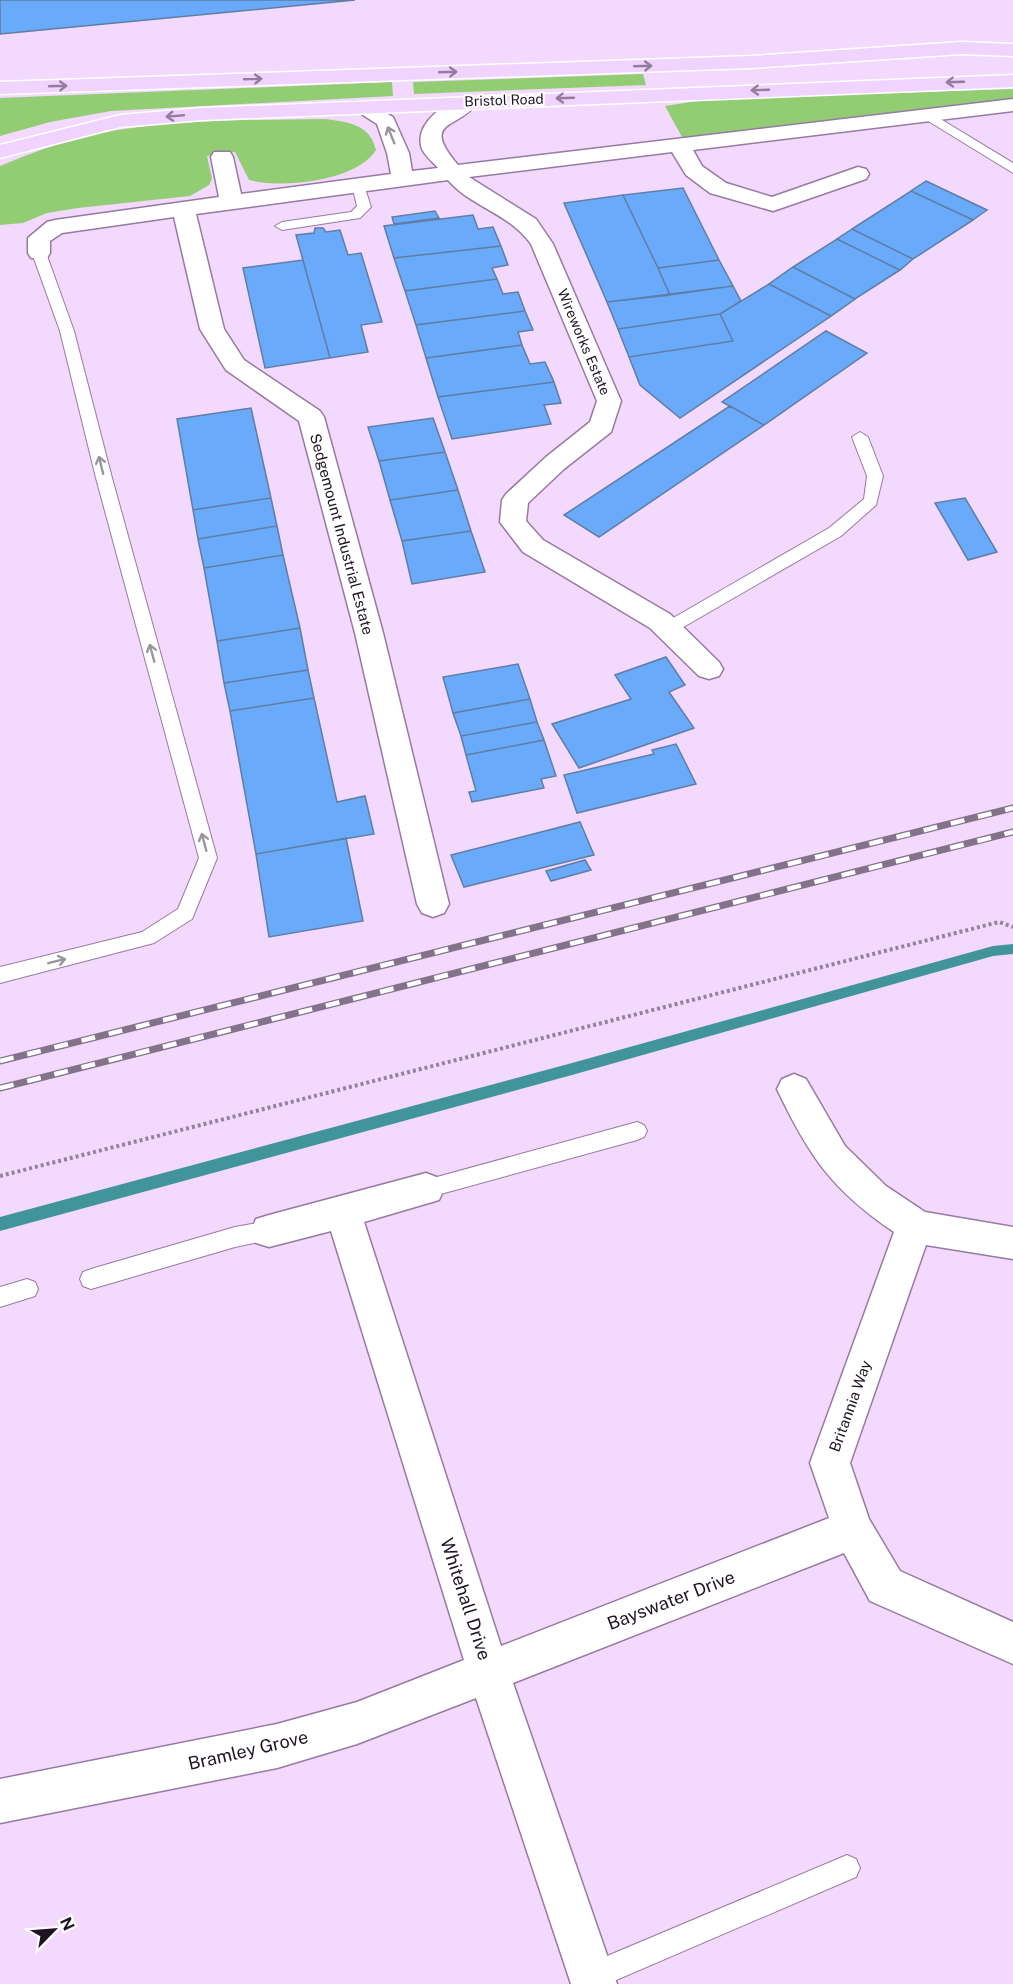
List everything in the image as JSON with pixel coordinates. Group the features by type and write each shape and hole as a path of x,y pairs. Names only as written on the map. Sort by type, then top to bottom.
{"main road":[{"name":"Bristol Road","path":"0,88 740,62 962,48 1013,50"},
{"name":"Bristol Road","path":"0,152 38,140 120,121 359,106 1013,81"}],"street":[{"name":"Wireworks Estate","path":"468,102 438,121 431,135 433,149 464,185 528,224 542,244 609,401 602,426 555,463 516,500 513,522 533,546 660,621 710,669"},
{"path":"39,253 39,238 55,227 455,172 680,147 1013,105"},
{"path":"359,106 386,121 398,153 403,179"},
{"path":"680,147 694,170 718,188 773,204 858,174"},
{"path":"222,157 231,202"},
{"name":"Sedgemount Industrial Estate","path":"183,208 212,329 235,364 311,417 369,633 433,904"},
{"path":"794,1089 814,1133 836,1163 873,1198 915,1225 963,1237 1013,1243"},
{"path":"269,1231 426,1189"},
{"name":"Whitehall Drive","path":"344,1212 488,1671 593,1980"},
{"name":"Britannia Way","path":"915,1225 830,1463 853,1529 885,1586 1013,1643"},
{"name":"Bayswater Drive","path":"488,1671 853,1529"},
{"name":"Bramley Grove","path":"0,1801 277,1746 357,1723 488,1671"}],"lane":[{"path":"929,116 1013,169"},
{"path":"282,226 362,212 364,207 358,185"},
{"path":"0,975 147,938 185,914 208,858 104,478 67,331 39,253"},
{"path":"667,628 835,532 871,501 875,476 860,437"},
{"path":"426,1189 637,1131"},
{"path":"91,1279 234,1237 269,1231"},
{"path":"0,1297 27,1289"},
{"path":"593,1980 847,1868"}],"path":[{"path":"0,1176 999,922 1013,927"}],"green space":[{"path":"643,74 646,85 414,94 413,82"},
{"path":"392,82 393,96 111,111 50,122 0,136 0,98"},
{"path":"1013,89 1013,98 683,139 665,106 709,99"},
{"path":"325,119 357,126 369,135 376,150 366,161 353,169 318,180 299,183 263,183 249,180 235,152 207,156 212,179 209,185 190,196 78,208 47,213 23,223 0,225 0,166 59,144 96,134 152,125 210,121"}],"building":[{"path":"0,0 355,0 0,34"},
{"path":"926,181 987,210 973,220 911,191"},
{"path":"683,188 719,260 658,268 623,195"},
{"path":"911,191 973,220 913,259 852,229"},
{"path":"623,195 670,295 607,302 564,203"},
{"path":"435,211 439,218 394,224 392,217"},
{"path":"473,215 478,229 493,227 501,246 394,258 384,226"},
{"path":"315,228 323,228 326,232 340,230 348,255 361,253 382,322 361,325 368,352 330,358 296,235 314,233"},
{"path":"852,229 913,259 900,270 837,239"},
{"path":"837,239 900,270 855,299 793,267"},
{"path":"501,246 508,265 492,268 497,279 405,291 394,258"},
{"path":"303,260 330,358 265,368 243,268"},
{"path":"719,260 733,286 670,295 658,268"},
{"path":"793,267 855,299 831,316 769,284"},
{"path":"497,279 503,294 518,292 525,311 416,325 405,291"},
{"path":"769,284 831,316 680,418 640,385 629,357 733,341 720,314"},
{"path":"733,286 741,301 720,314 618,329 607,302"},
{"path":"525,311 533,330 518,332 522,345 426,358 416,325"},
{"path":"720,314 733,341 629,357 618,329"},
{"path":"826,331 867,353 764,425 722,402"},
{"path":"522,345 530,364 545,362 554,382 438,397 426,358"},
{"path":"554,382 561,403 544,405 551,424 452,439 438,397"},
{"path":"730,406 764,425 599,537 564,515"},
{"path":"251,408 271,498 193,510 177,419"},
{"path":"433,418 445,452 379,461 368,427"},
{"path":"445,452 458,490 390,500 379,461"},
{"path":"458,490 471,531 402,541 390,500"},
{"path":"271,498 277,526 198,539 193,510"},
{"path":"965,498 997,552 968,560 935,503"},
{"path":"277,526 283,555 204,568 198,539"},
{"path":"471,531 485,572 412,584 402,541"},
{"path":"283,555 300,628 217,641 204,568"},
{"path":"300,628 308,670 224,683 217,641"},
{"path":"666,657 685,685 669,692 694,728 579,768 552,724 631,699 615,675"},
{"path":"518,664 530,699 453,713 443,677"},
{"path":"308,670 314,698 230,711 224,683"},
{"path":"314,698 337,802 365,796 374,834 256,854 230,711"},
{"path":"530,699 537,722 461,736 453,713"},
{"path":"537,722 544,740 466,755 461,736"},
{"path":"544,740 556,776 541,779 544,788 472,802 469,792 476,791 466,755"},
{"path":"676,744 696,784 577,813 564,775 654,754 652,750"},
{"path":"580,822 594,855 464,887 451,855"},
{"path":"346,838 363,921 269,937 256,854"},
{"path":"585,860 591,870 551,881 546,871"}],"waterway":[{"path":"0,1224 572,1069 993,951 1013,949"}],"railway":[{"path":"0,1061 1013,808"},
{"path":"0,1088 1013,832"}]}
